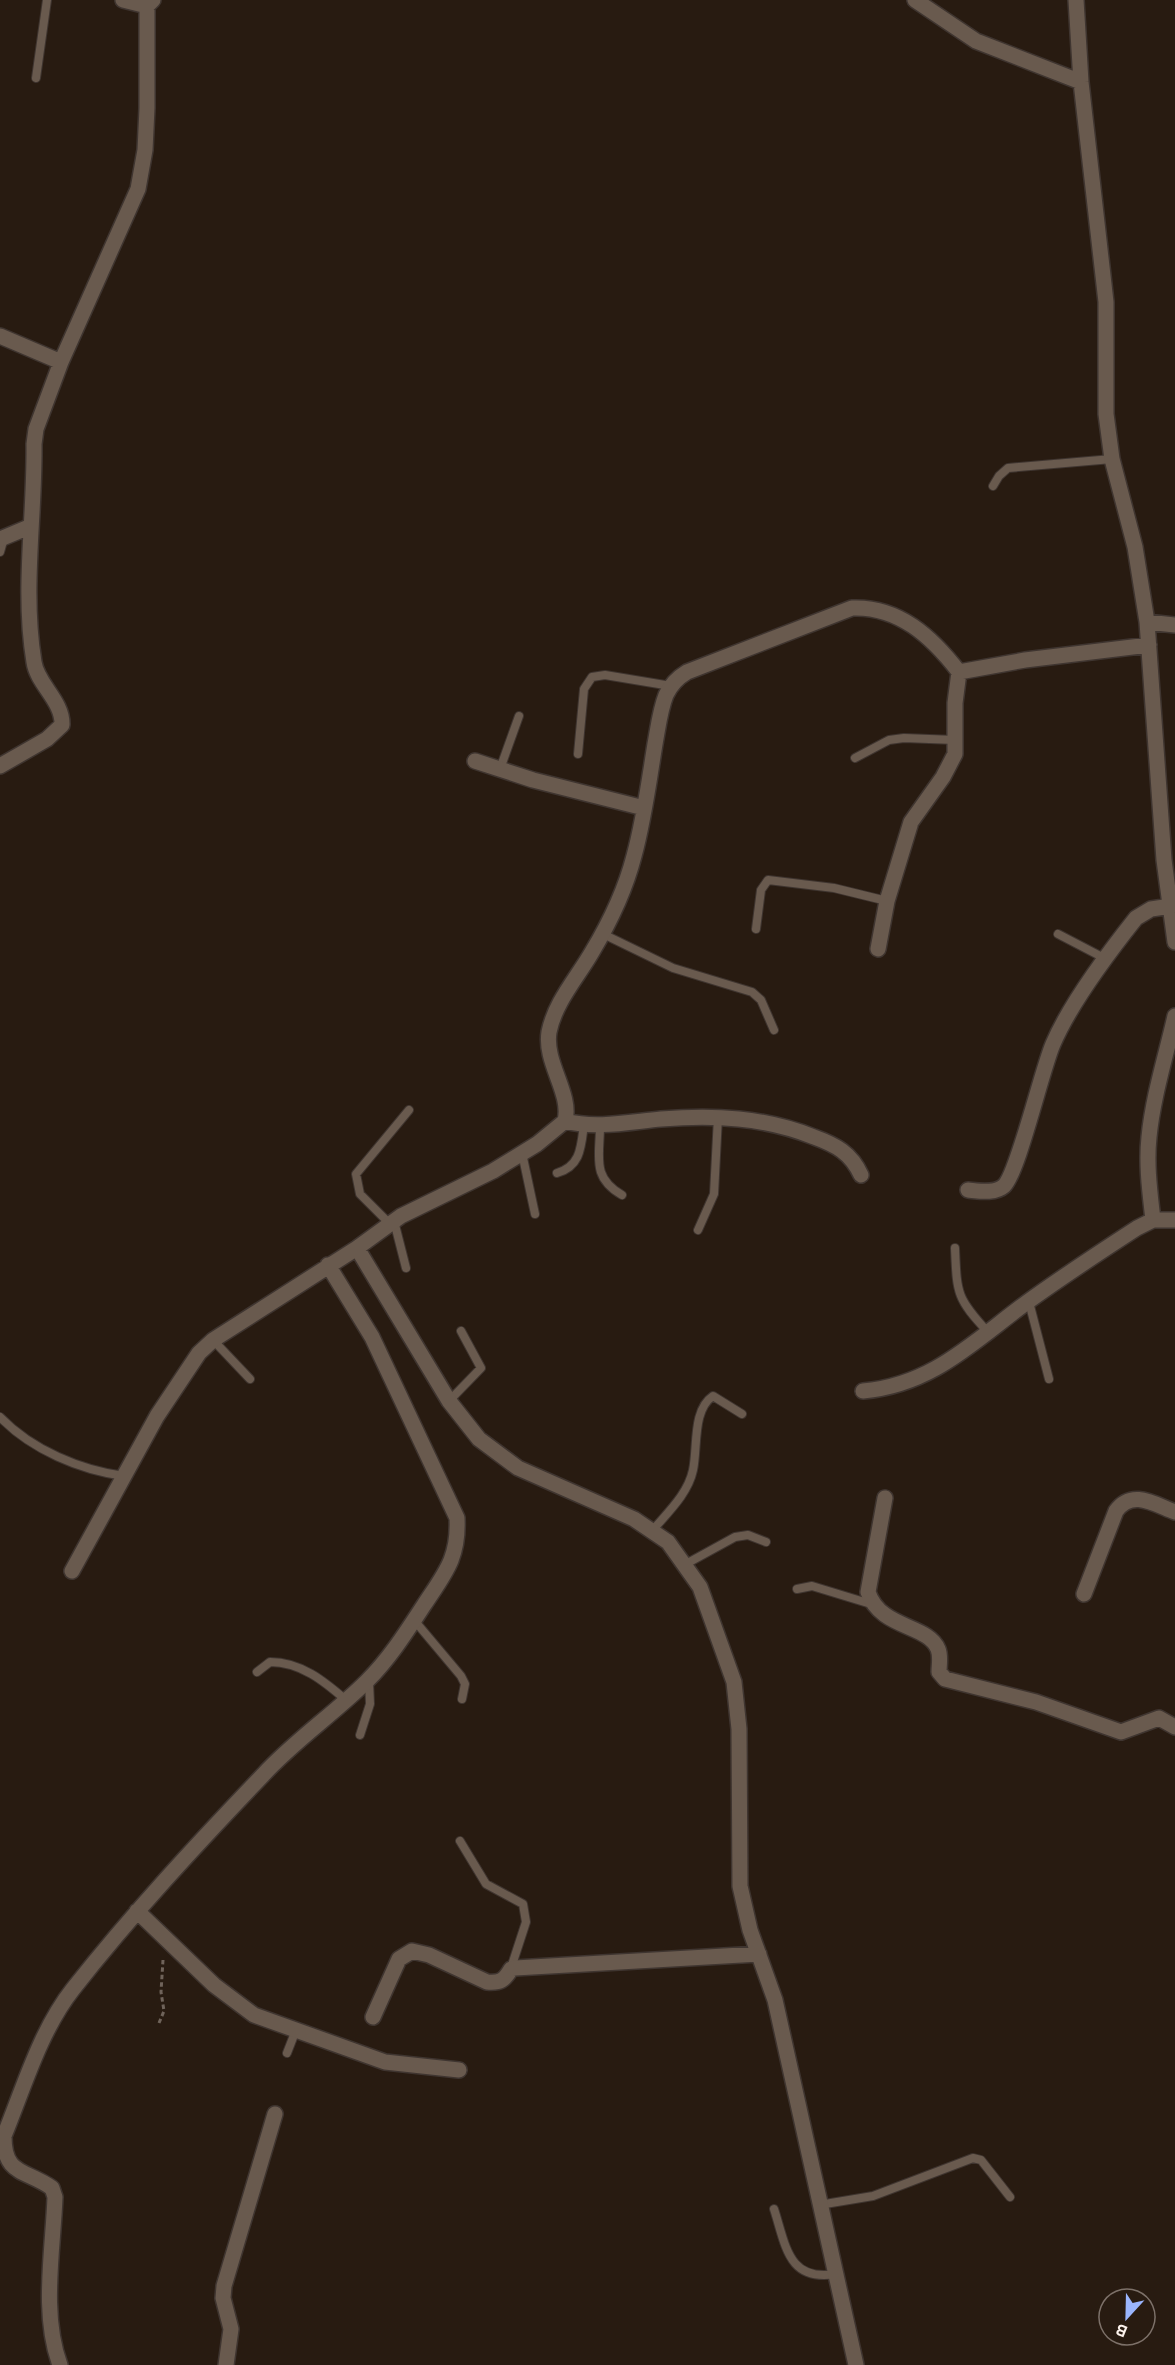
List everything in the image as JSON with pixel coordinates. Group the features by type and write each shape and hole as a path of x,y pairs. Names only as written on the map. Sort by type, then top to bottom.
{"street":[{"path":"0,766 47,739 62,724 59,711 34,665 28,572 36,429 61,362 138,189 142,171 147,108 150,3 123,0"},
{"path":"915,0 976,41 1081,82"},
{"path":"1076,0 1081,82 1106,302 1106,414 1112,459 1135,547 1148,622 1161,825 1175,942"},
{"path":"0,336 61,362"},
{"path":"1,543 29,527"},
{"path":"72,1571 157,1416 199,1353 213,1340 251,1318 392,1223 537,1144 565,1121 566,1107 549,1054 549,1032 553,1017 570,984 603,934 624,888 644,808 661,713 671,686 677,678 687,672 778,639 842,611 868,607 888,611 908,621 941,649 958,672 955,740 951,762 910,822 887,901 879,949"},
{"path":"1148,622 1175,625"},
{"path":"958,672 1025,660 1149,645"},
{"path":"475,761 644,808"},
{"path":"968,1190 992,1190 1005,1185 1015,1164 1053,1044 1071,1010 1106,959 1144,912 1171,906"},
{"path":"1153,1220 1148,1179 1149,1138 1155,1101 1175,1016"},
{"path":"565,1121 600,1125 718,1117 741,1118 788,1127 827,1142 854,1159 861,1175"},
{"path":"863,1391 889,1389 929,1374 1117,1241 1153,1220 1175,1220"},
{"path":"341,1257 479,1439 518,1468 634,1519 652,1531 668,1542 700,1587 734,1682 740,1729 740,1886 775,2000 856,2365"},
{"path":"60,2365 53,2344 50,2297 55,2198 52,2188 44,2182 13,2168 4,2155 2,2144 50,2023 71,1991 137,1911 264,1773 293,1744 347,1701 390,1656 450,1567 458,1541 457,1518 372,1337 341,1257"},
{"path":"885,1498 868,1592 872,1604 880,1613 934,1641 939,1651 939,1672 951,1682 1036,1702 1121,1732 1159,1718 1175,1726"},
{"path":"1084,1594 1116,1511 1121,1504 1133,1499 1143,1499 1175,1512"},
{"path":"137,1911 239,2005 254,2015 296,2028 337,2046 385,2062 459,2070"},
{"path":"373,2017 399,1959 405,1953 412,1951 429,1955 487,1982 504,1980 518,1968 759,1954"},
{"path":"226,2365 231,2329 223,2298 224,2286 275,2114"}],"lane":[{"path":"36,78 47,0"},
{"path":"993,486 1008,468 1112,459"},
{"path":"578,754 584,689 592,677 605,675 671,686"},
{"path":"500,769 519,716"},
{"path":"855,758 889,741 904,738 955,740"},
{"path":"756,929 761,890 768,880 834,888 887,901"},
{"path":"603,934 674,968 752,992 761,1000 774,1030"},
{"path":"1058,934 1106,959"},
{"path":"406,1268 392,1223 367,1200 357,1186 356,1174 409,1110"},
{"path":"698,1230 714,1194 718,1117"},
{"path":"557,1173 569,1169 578,1159 584,1124"},
{"path":"600,1125 601,1177 607,1186 622,1195"},
{"path":"521,1153 535,1214"},
{"path":"955,1248 957,1291 962,1303 988,1332"},
{"path":"1029,1302 1049,1379"},
{"path":"449,1401 481,1368 461,1331"},
{"path":"213,1340 250,1379"},
{"path":"652,1531 690,1482 700,1416 705,1401 714,1396 742,1414"},
{"path":"0,1417 15,1432 41,1448 85,1467 124,1476"},
{"path":"684,1565 735,1537 748,1535 766,1542"},
{"path":"797,1589 812,1586 872,1604"},
{"path":"414,1620 462,1676 465,1684 462,1699"},
{"path":"256,1672 270,1662 299,1668 321,1679 347,1701"},
{"path":"360,1736 370,1704 369,1679"},
{"path":"460,1841 486,1884 523,1904 526,1922 518,1968"},
{"path":"287,2053 296,2028"},
{"path":"819,2205 873,2196 973,2158 981,2160 1010,2197"},
{"path":"774,2209 795,2265 804,2273 812,2275 836,2274"}],"path":[{"path":"159,2023 164,2011 161,1992 165,1938"}]}
